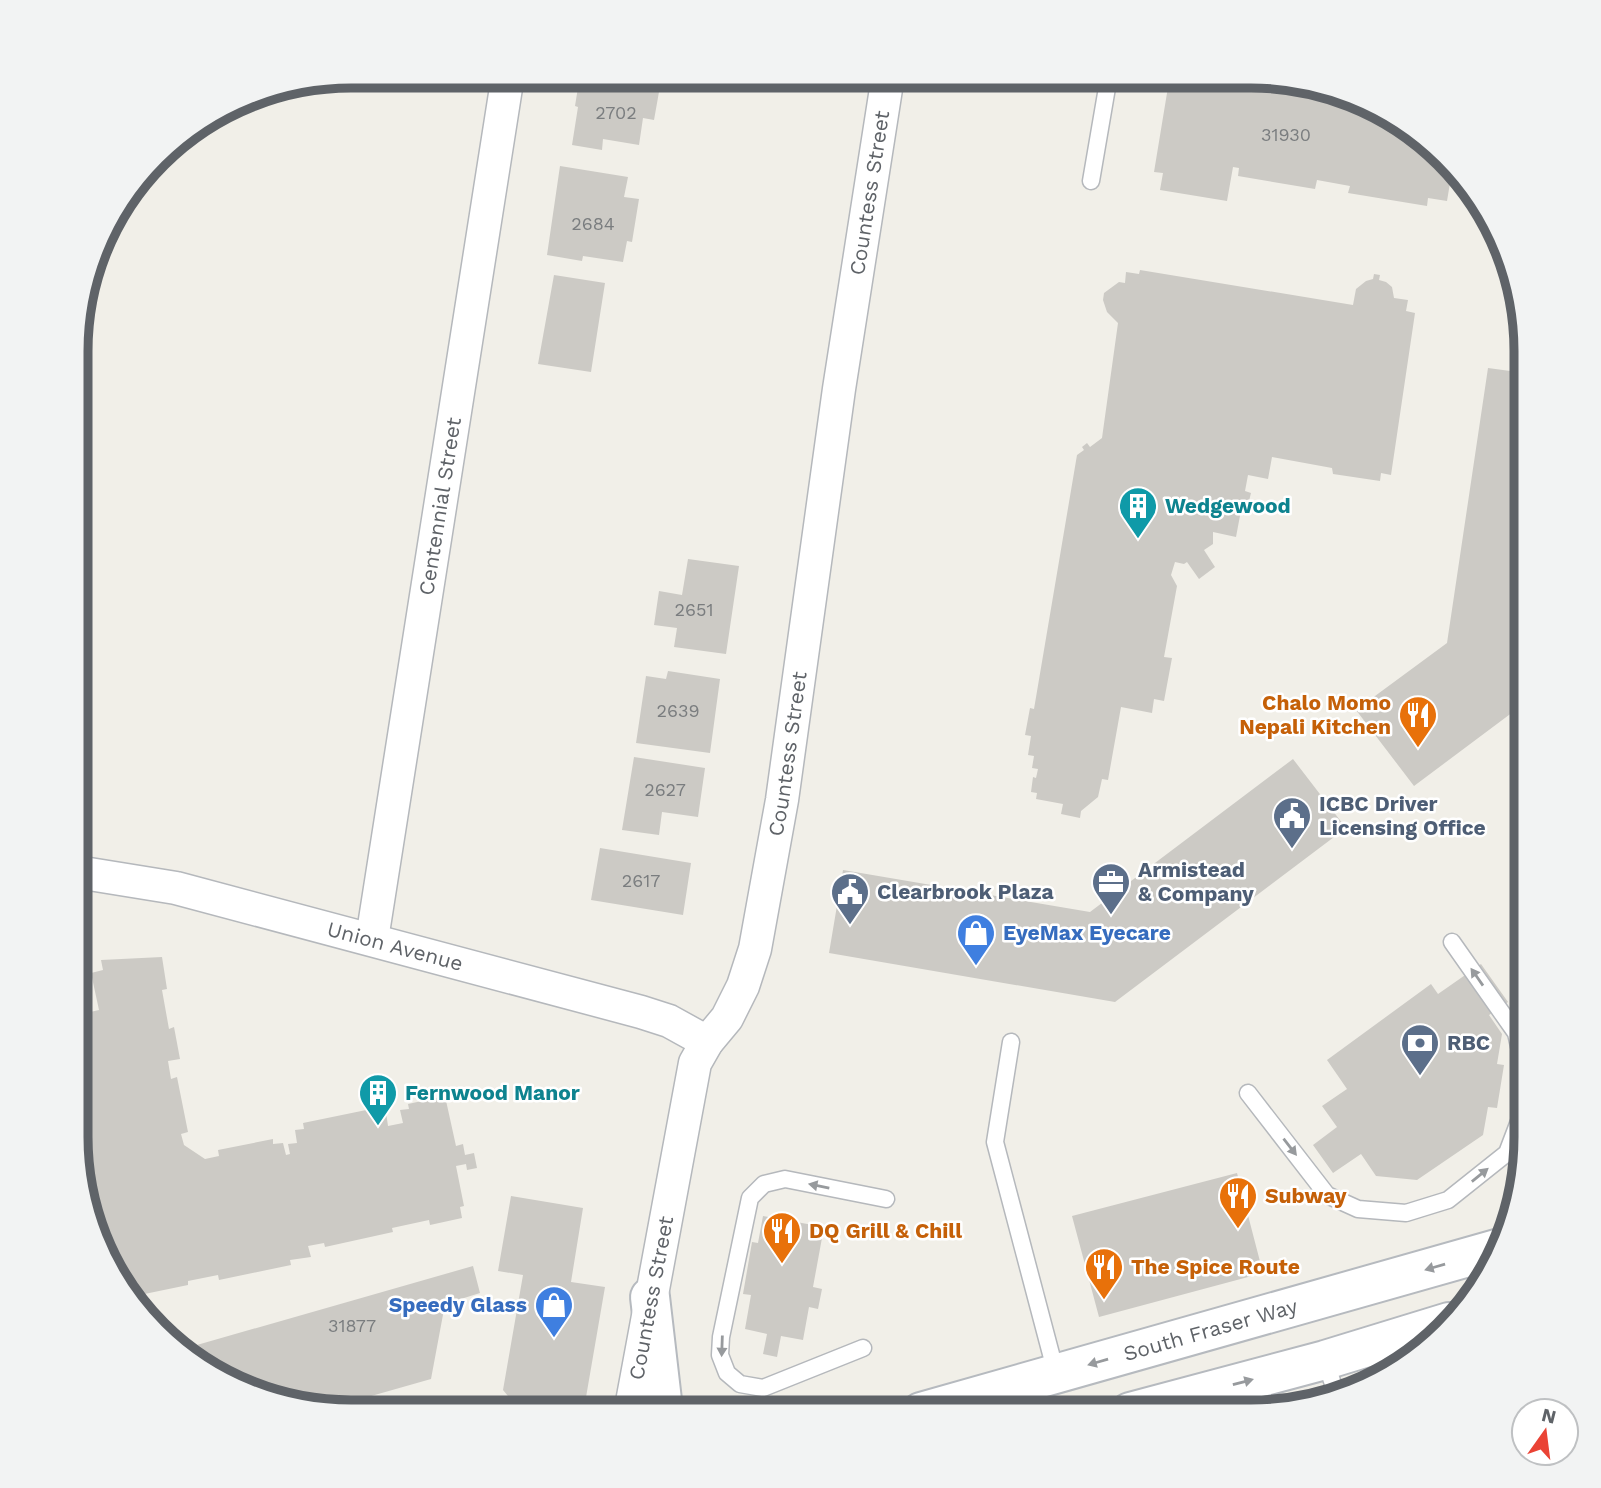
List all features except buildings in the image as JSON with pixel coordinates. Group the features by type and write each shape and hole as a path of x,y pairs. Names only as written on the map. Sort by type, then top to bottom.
{"main road":[{"name":"South Fraser Way","path":"960,1401 1487,1252"},
{"path":"650,1297 662,1401"},
{"path":"1171,1401 1325,1360 1434,1327"}],"street":[{"name":"Centennial Street","path":"372,939 506,88"},
{"name":"Countess Street","path":"632,1401 695,1063 707,1042 727,1018 743,986 755,949 782,800 839,389 886,88"},
{"name":"Union Avenue","path":"88,874 176,888 641,1012 669,1021 707,1042"}],"lane":[{"path":"1091,181 1107,88"},
{"path":"1452,942 1514,1030"},
{"path":"1012,1042 995,1142 1056,1374"},
{"path":"1248,1093 1327,1195 1358,1209 1406,1213 1448,1200 1507,1153 1514,1135"},
{"path":"863,1348 763,1388 740,1384 727,1373 720,1355 721,1338 750,1198 764,1184 785,1179 886,1199"},
{"path":"1325,1360 1333,1387"}],"place":[{"name":"Wedgewood","path":"1138,540"},
{"name":"Chalo Momo Nepali Kitchen","path":"1418,749"},
{"name":"ICBC Driver Licensing Office","path":"1292,850"},
{"name":"Armistead & Company","path":"1111,916"},
{"name":"Clearbrook Plaza","path":"850,926"},
{"name":"EyeMax Eyecare","path":"976,967"},
{"name":"RBC","path":"1420,1077"},
{"name":"Fernwood Manor","path":"378,1127"},
{"name":"Subway","path":"1238,1230"},
{"name":"DQ Grill & Chill","path":"782,1265"},
{"name":"The Spice Route","path":"1104,1301"},
{"name":"Speedy Glass","path":"554,1339"}]}
